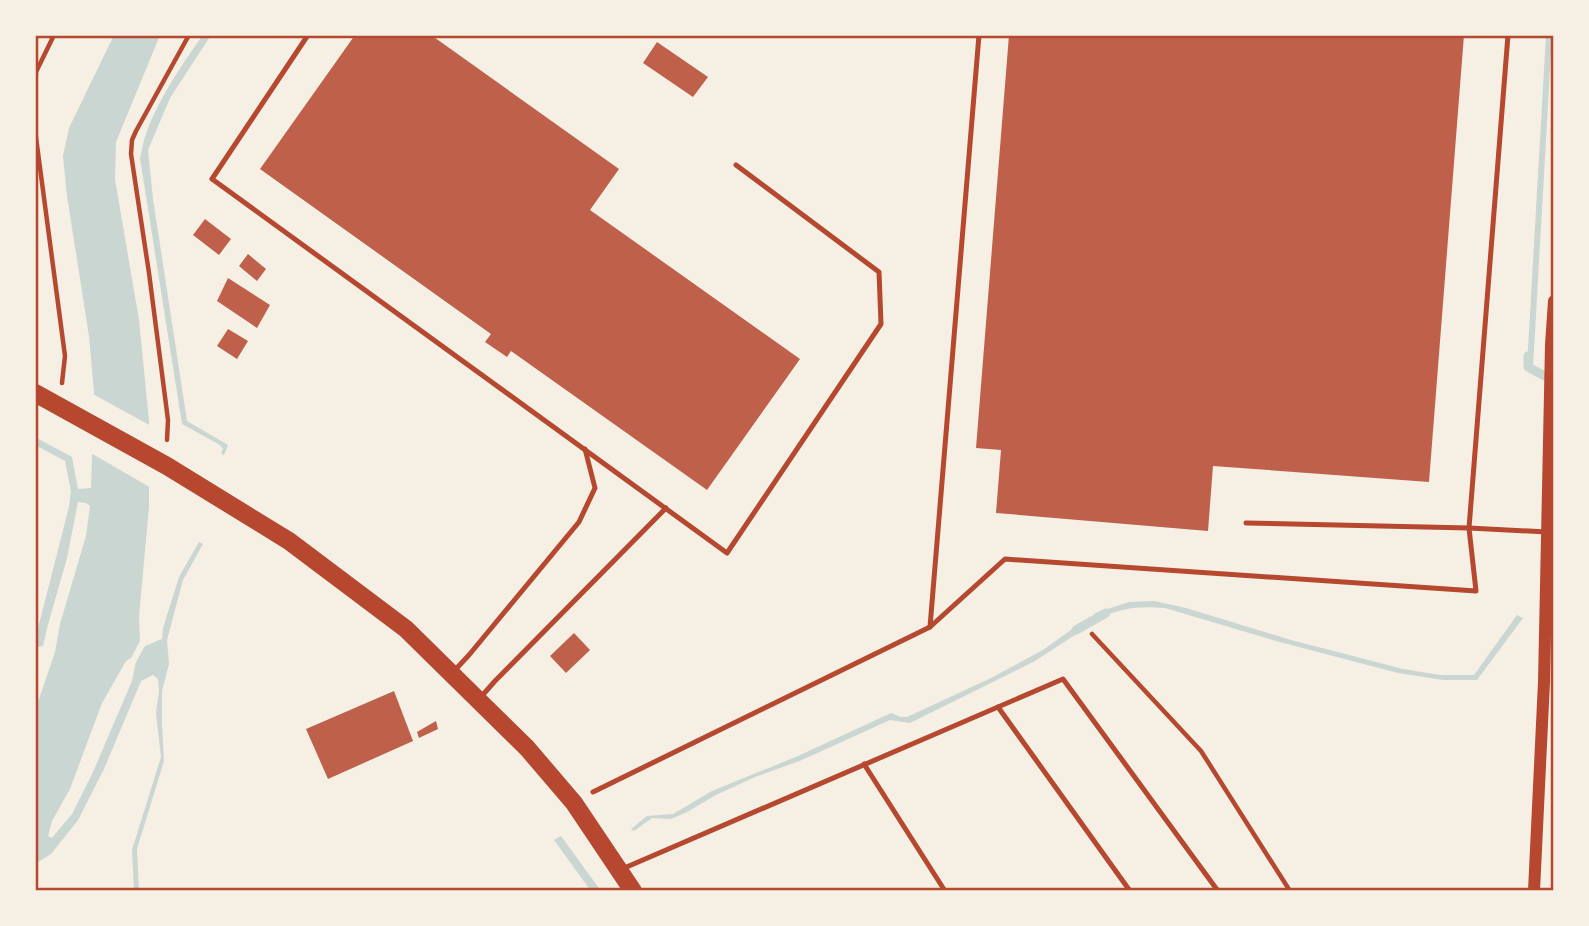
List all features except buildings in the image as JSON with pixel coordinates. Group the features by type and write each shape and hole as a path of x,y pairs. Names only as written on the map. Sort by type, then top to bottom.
{"main road":[{"path":"35,393 162,463 289,541 406,629 527,748 574,803 633,891"}],"street":[{"path":"1534,891 1544,681 1554,301"}],"lane":[{"path":"308,35 212,179 727,553 881,324 878,272 736,165"},
{"path":"930,627 979,35"},
{"path":"593,792 930,627 1005,559 1476,591 1469,528 1508,35"},
{"path":"452,673 579,522 595,488 585,449"},
{"path":"479,699 666,508"},
{"path":"1246,523 1547,532"},
{"path":"619,870 1063,679 1218,891"},
{"path":"998,707 1130,891"},
{"path":"864,765 945,891"}],"path":[{"path":"35,102 36,72 54,35"},
{"path":"162,463 168,420 131,154 132,139 189,35"},
{"path":"35,130 65,356 69,413"},
{"path":"1092,634 1201,751 1290,891"}],"shaded area":[{"path":"114,35 160,35 116,142 115,179 139,320 149,421 149,507 139,616 140,641 102,703 70,789 52,821 48,836 52,838 72,814 132,681 136,662 145,646 162,639 179,577 199,542 203,544 183,580 167,640 169,664 162,691 164,761 137,849 139,891 134,891 132,850 161,757 156,713 158,679 153,675 141,681 104,769 78,820 51,854 35,864 35,711 55,652 60,624 86,536 90,506 78,502 67,558 43,646 38,647 36,636 71,491 65,461 35,445 35,437 72,457 78,489 91,488 94,392 89,336 63,156 69,128"},
{"path":"203,35 211,35 170,98 148,150 187,421 228,445 224,455 220,445 182,424 140,158 145,137 163,97"},
{"path":"1546,35 1552,35 1533,367 1527,367"},
{"path":"1154,601 1403,669 1440,675 1474,675 1517,615 1523,618 1477,680 1443,680 1398,673 1165,608 1131,608 1098,618 1095,613 1129,602"},
{"path":"1082,622 1084,629 1035,661 910,723 890,720 802,760 755,777 671,819 652,818 634,831 631,829 647,816 673,814 712,791 798,756 891,713 907,717 991,678 1043,650"},
{"path":"561,836 601,891 591,891 554,840"}],"pier":[{"path":"91,393 153,427 153,489 89,452"}],"waterway":[{"path":"1528,356 1528,367 1552,380"},
{"path":"1076,630 1106,613"}]}
